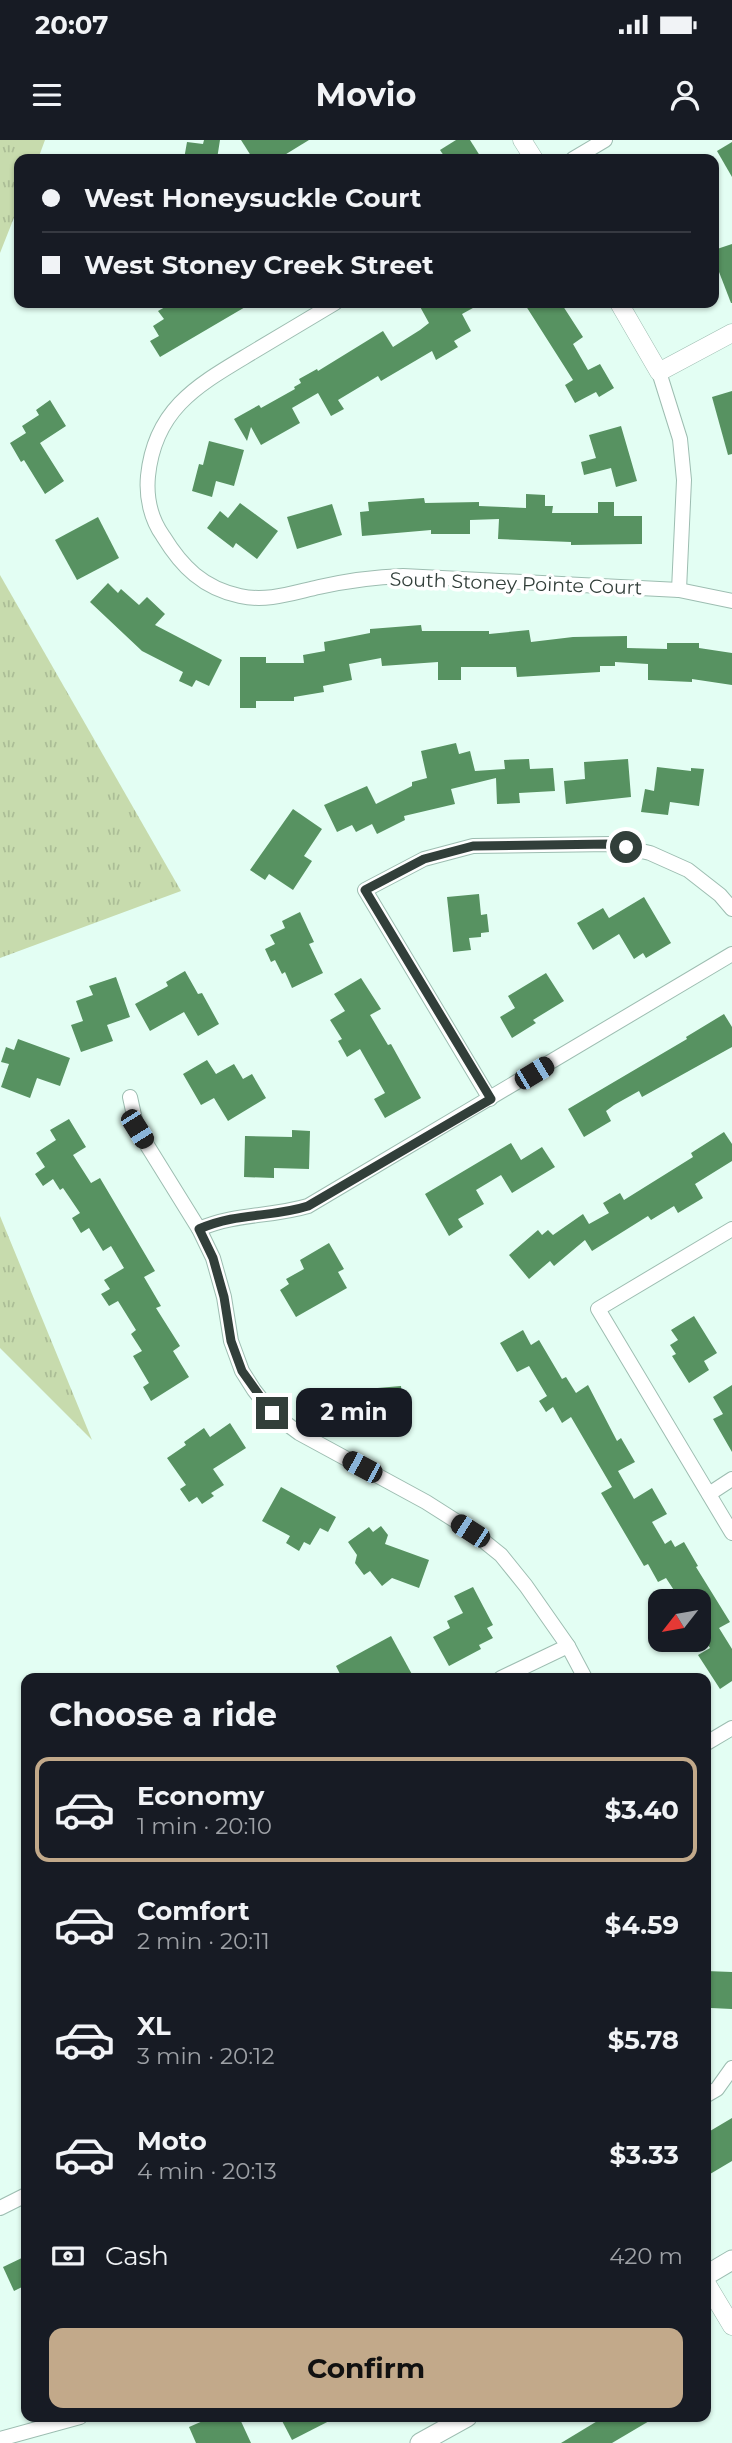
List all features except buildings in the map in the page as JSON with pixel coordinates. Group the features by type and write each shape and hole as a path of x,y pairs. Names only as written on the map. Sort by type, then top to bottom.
{"main road":[{"path":"711,2274 732,2260"},
{"path":"420,2443 458,2422"}],"street":[{"path":"581,154 605,140"},
{"name":"South Stoney Pointe Court","path":"327,308 196,386 173,410 164,425 155,442 149,463 147,485 150,509 159,530 187,570 222,591 258,597 283,597 373,577 403,576 679,590 732,601"},
{"path":"621,308 659,372 680,439 684,480 679,590"},
{"path":"659,372 732,333"},
{"path":"491,1099 365,890 424,859 473,846 611,844 650,853 688,870 720,895 732,909"},
{"path":"199,1229 219,1220 286,1213 308,1206 732,954"},
{"path":"131,1097 137,1129 199,1229 213,1258 224,1297 231,1341 242,1371 272,1413 299,1433 426,1502 501,1555 568,1646 582,1673"},
{"path":"732,1229 598,1309 732,1533"},
{"path":"709,1494 732,1479"},
{"path":"511,1673 568,1646"},
{"path":"711,1740 732,1728"},
{"path":"711,2092 717,2089 732,2068"},
{"path":"0,2208 21,2198"},
{"path":"711,2289 732,2326"},
{"path":"0,2439 62,2422"}],"green space":[{"path":"0,140 45,140 40,154 14,154 14,218 0,253"},
{"path":"0,575 181,891 0,958"},
{"path":"0,1216 92,1440 0,1348"}],"route":[{"path":"272,1413 242,1371 231,1341 224,1297 213,1258 199,1229 219,1220 263,1213 286,1213 308,1206 491,1099 365,890 424,859 473,846 611,844 626,847"}]}
